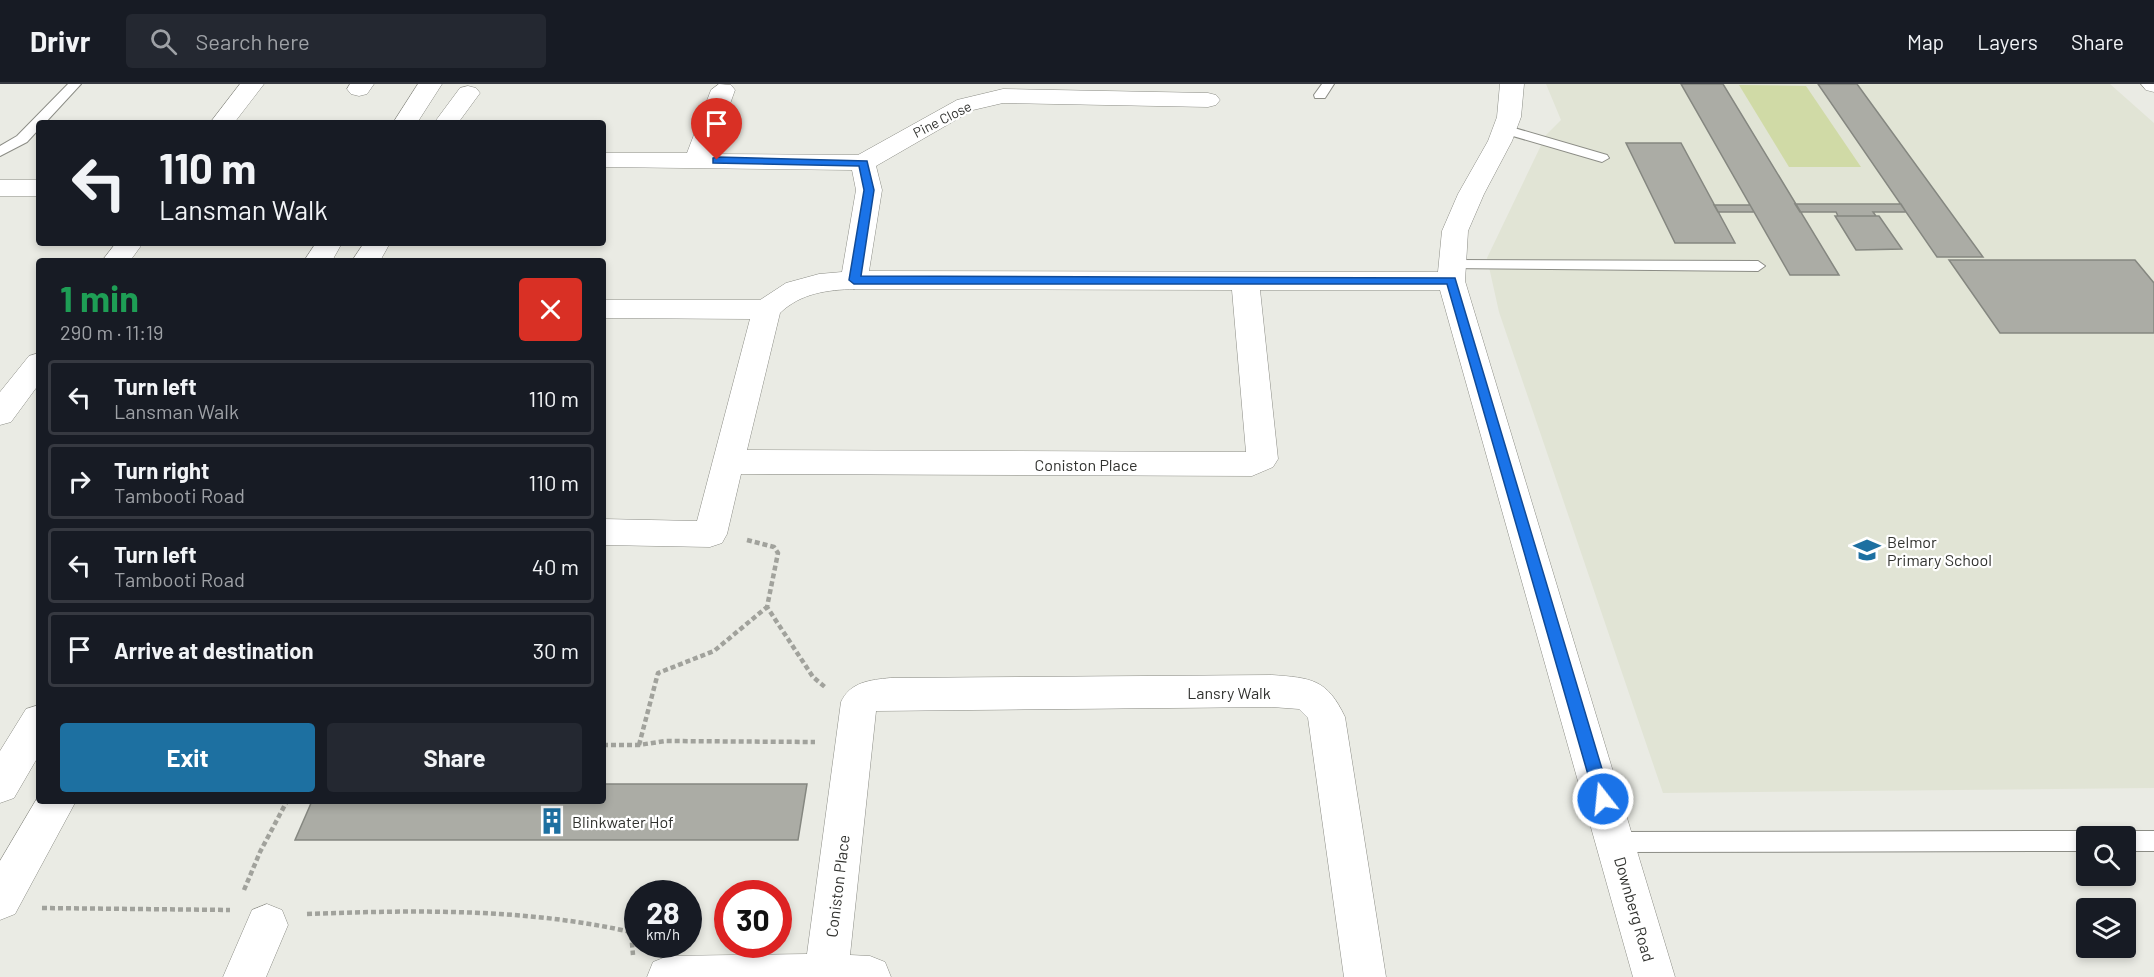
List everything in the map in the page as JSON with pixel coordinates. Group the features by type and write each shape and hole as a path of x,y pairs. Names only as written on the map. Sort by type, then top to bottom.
{"street":[{"path":"224,120 252,84"},
{"path":"407,120 430,84"},
{"name":"Downberg Road","path":"1512,84 1509,117 1455,231 1452,273 1654,977"},
{"path":"697,160 723,90"},
{"path":"448,120 468,93"},
{"name":"Pine Close","path":"863,163 965,105 1003,96 1208,100"},
{"path":"606,160 863,163 869,190 854,280"},
{"path":"0,188 36,188"},
{"path":"118,258 128,246"},
{"path":"606,532 710,534 767,310 782,296 794,291 824,282 854,280 1245,280 1452,273"},
{"name":"Coniston Place","path":"728,462 1229,464 1258,462 1262,459 1262,454 1245,280"},
{"path":"606,309 767,310"},
{"path":"0,414 36,367"},
{"name":"Lansry Walk","path":"859,702 871,696 890,694 1272,691 1310,696 1322,705 1326,717 1365,977"},
{"name":"Coniston Place","path":"826,975 859,702"},
{"path":"0,785 36,726"},
{"path":"13,890 56,804"},
{"path":"244,977 251,917"},
{"path":"651,971 870,977"}],"lane":[{"path":"40,120 75,84"},
{"path":"0,152 22,139 36,124"},
{"path":"1504,129 1602,158"},
{"path":"1452,273 1758,266"},
{"path":"1615,842 2076,842"}],"path":[{"path":"639,745 658,673 714,651 767,607 778,553"},
{"path":"767,607 813,677 825,688 859,702"},
{"path":"606,745 639,745 665,741 826,742"},
{"path":"251,917 260,852 285,804"},
{"path":"13,890 251,917 392,911 507,914 588,920 631,932 651,971"}],"shaded area":[{"name":"Belmor Primary School","path":"1546,84 2110,84 2154,123 2154,788 1663,793 1499,312 1487,258 1546,135 1561,120"}],"green space":[{"path":"1739,85 1806,86 1861,167 1789,167"}],"building":[{"path":"1681,84 1723,84 1839,275 1790,275"},
{"path":"1818,84 1857,84 1983,257 1937,257"},
{"path":"1626,143 1681,143 1735,243 1675,243"},
{"path":"1795,204 1901,204 1906,212 1873,212 1876,216 1838,216 1836,212 1800,212"},
{"path":"1714,205 1750,205 1754,212 1718,212"},
{"path":"1835,216 1879,216 1902,249 1856,250"},
{"path":"1949,260 2135,260 2154,283 2154,333 2000,333"},
{"name":"Blinkwater Hof","path":"606,784 807,784 798,840 295,840 311,804 606,804"}],"place":[{"name":"Belmor Primary School","path":"1867,550"},
{"name":"Blinkwater Hof","path":"552,821"}],"route":[{"path":"717,160 863,163 868,177 869,190 854,280 1451,280 1603,799"}]}
